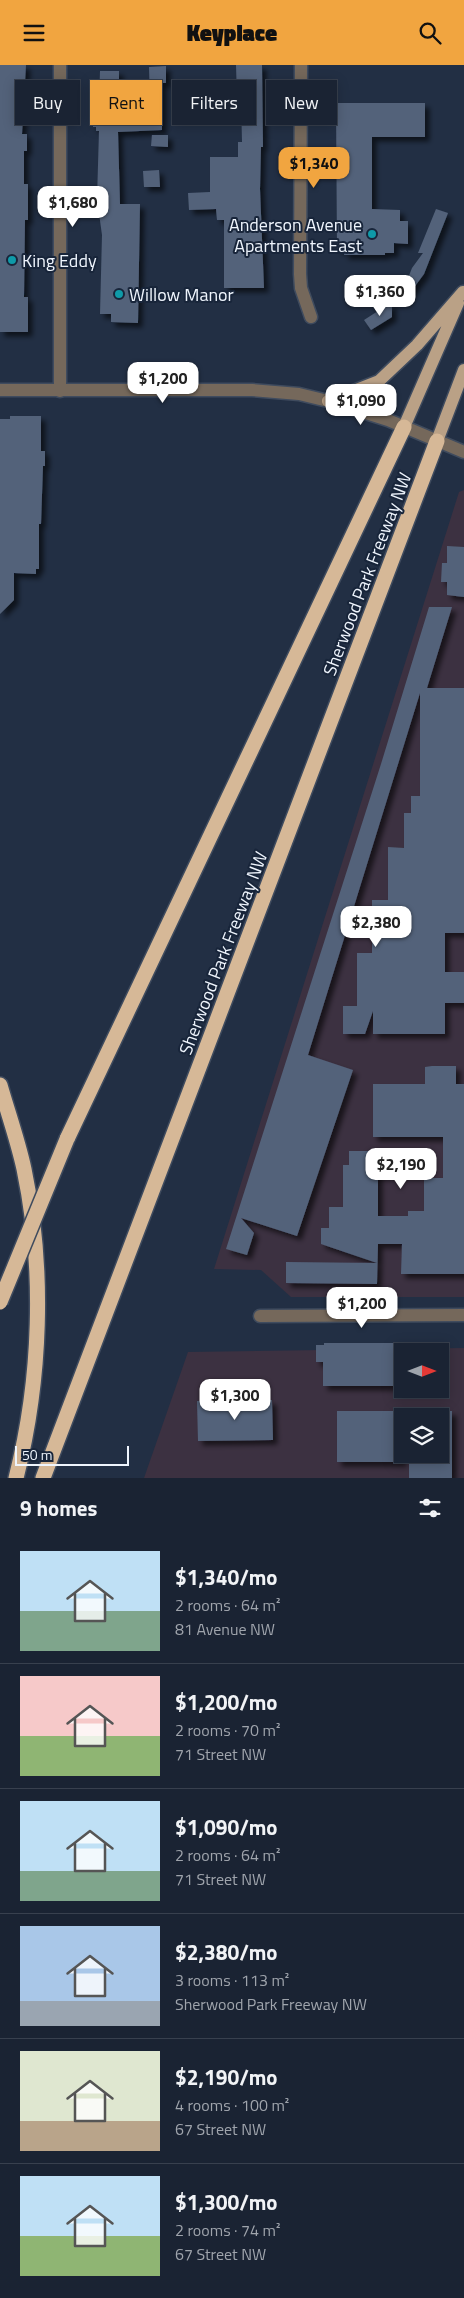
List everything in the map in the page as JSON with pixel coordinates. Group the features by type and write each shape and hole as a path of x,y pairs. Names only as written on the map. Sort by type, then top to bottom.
{"highway":[{"name":"Sherwood Park Freeway NW","path":"0,1302 67,1139 404,427"},
{"name":"Sherwood Park Freeway NW","path":"43,1478 438,441"},
{"path":"0,1085 24,1169 38,1265 38,1337 16,1478"}],"main road":[{"path":"328,401 379,381 417,345 463,290"},
{"path":"404,427 463,290"},
{"path":"438,441 464,370"}],"street":[{"path":"60,65 60,391"},
{"path":"301,65 300,274 301,289 311,317"},
{"path":"0,390 252,390 299,394 328,401 404,427 464,452"},
{"path":"260,1316 464,1315"}],"shaded area":[{"path":"464,490 464,1297 291,1297 261,1270 214,1269 459,492"},
{"path":"449,1348 464,1348 464,1478 144,1478 188,1352 394,1349 394,1398 449,1398"}],"building":[{"path":"0,65 26,65 25,80 15,80 15,125 23,125 22,134 27,134 27,151 24,151 24,184 28,184 28,220 25,220 24,297 28,297 28,332 0,332"},
{"path":"236,65 262,65 263,147 261,147 260,189 264,288 224,288 224,220 217,220 216,209 189,210 188,193 210,192 210,157 238,157 238,142 242,142 242,125 256,125 256,80 236,80"},
{"path":"166,66 166,83 162,83 162,80 149,80 149,67"},
{"path":"100,71 119,71 119,80 100,80"},
{"path":"337,103 425,103 425,137 372,137 372,209 400,210 400,221 408,221 408,244 394,243 394,253 385,253 385,255 344,255 345,250 337,250"},
{"path":"93,125 162,125 162,130 118,132 120,204 140,204 138,323 111,322 111,314 100,314 102,235 97,199 99,131 96,131 96,127 93,127"},
{"path":"152,135 168,135 168,147 151,146"},
{"path":"159,170 160,187 144,187 143,171"},
{"path":"436,209 448,213 424,274 404,301 400,299 412,268 423,253 418,253"},
{"path":"392,302 392,317 371,330 364,320"},
{"path":"10,416 41,416 41,451 45,451 45,466 43,466 41,524 39,524 39,569 36,569 36,574 14,573 14,600 0,614 0,419 10,419"},
{"path":"447,546 464,547 464,597 447,595 447,582 441,582 442,563 447,563"},
{"path":"429,607 452,607 427,688 464,688 464,933 445,933 445,972 464,972 464,1003 445,1003 445,1034 373,1034 373,1011 365,1034 343,1034 343,1006 357,1006 357,953 372,953 372,900 388,900 388,847 404,848 404,813 411,813 411,796 420,796 420,693 308,1055 353,1070 297,1236 241,1218 254,1233 247,1255 226,1249 381,764"},
{"path":"456,1066 456,1084 464,1084 464,1274 401,1274 402,1244 378,1244 377,1284 286,1283 286,1262 377,1263 321,1244 321,1228 329,1228 329,1207 343,1207 343,1165 349,1165 349,1151 378,1151 378,1216 408,1216 408,1211 424,1211 424,1178 443,1178 443,1137 373,1137 373,1084 425,1084 425,1067"},
{"path":"324,1343 394,1343 394,1386 323,1386 323,1362 316,1362 316,1345 324,1345"},
{"path":"272,1400 273,1440 198,1441 197,1401"},
{"path":"337,1411 394,1411 394,1462 337,1462"},
{"path":"449,1411 452,1411 452,1478 409,1478 409,1463 449,1463"}],"place":[{"name":"Anderson Avenue Apartments East","path":"372,234"},
{"name":"King Eddy","path":"12,260"},
{"name":"Willow Manor","path":"119,294"}]}
